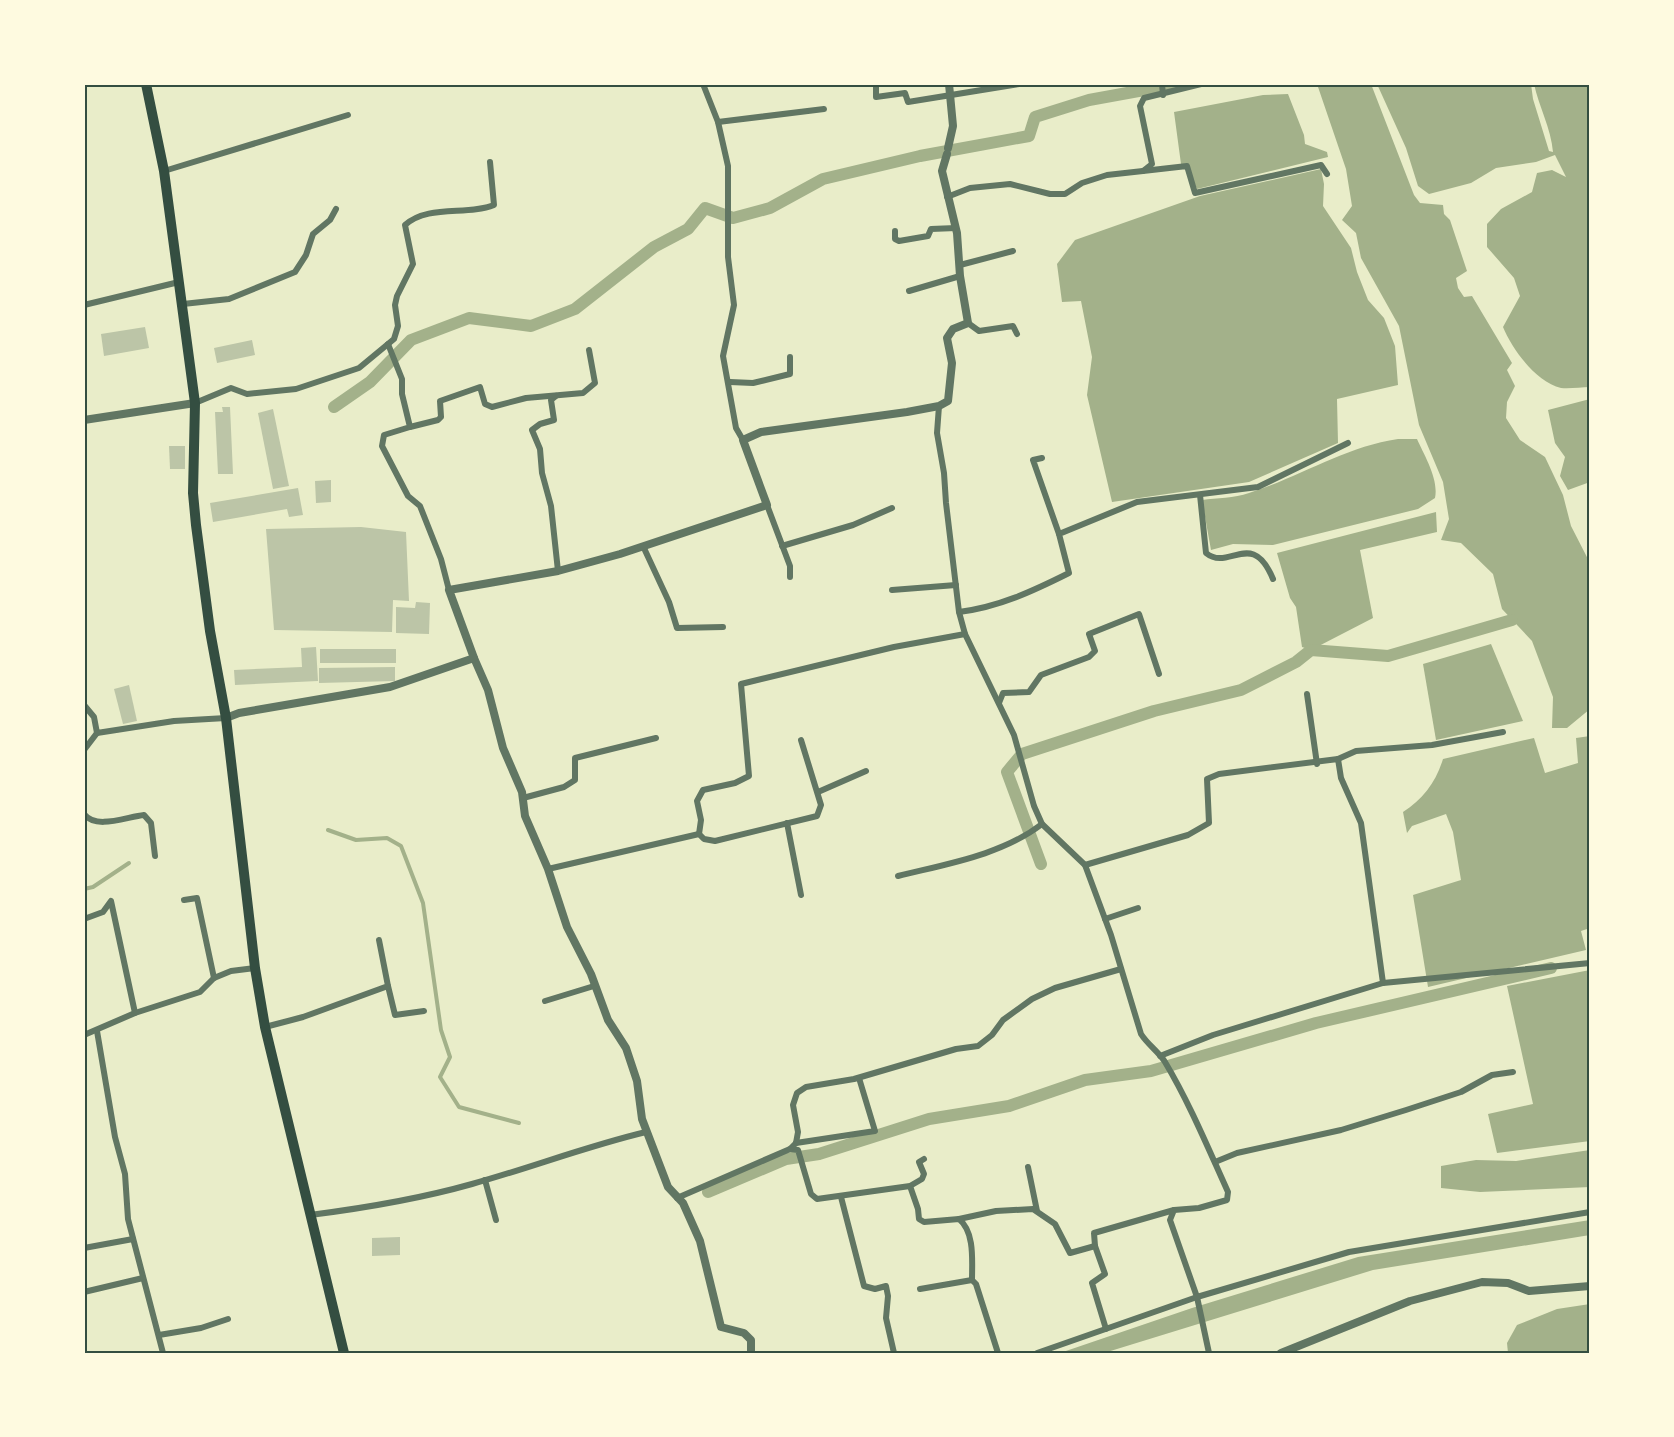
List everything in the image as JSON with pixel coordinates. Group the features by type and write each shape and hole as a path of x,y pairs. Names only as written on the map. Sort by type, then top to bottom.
{"main road":[{"path":"146,84 164,171 183,304 195,403 193,493 210,632 226,718 255,968 265,1026 344,1353"}],"street":[{"path":"703,84 718,122 728,166 728,232 734,305 723,356 736,428 790,566 790,577"},
{"path":"876,84 876,97 905,93 908,102 1019,84"},
{"path":"949,84 953,126 942,171 956,228 960,276 968,323 979,331 1013,326 1017,334"},
{"path":"1162,84 1163,95"},
{"path":"1143,171 1152,164 1140,106 1144,98 1202,84"},
{"path":"718,122 824,109"},
{"path":"164,171 348,115"},
{"path":"84,420 195,403 231,388 247,394 296,389 359,368 394,339 398,326 395,305 397,296 413,264 405,225 415,219 449,210 494,205 490,162"},
{"path":"947,197 970,188 1010,184 1050,194 1065,194 1082,183 1107,175 1187,166 1195,193 1322,165 1327,174"},
{"path":"183,304 230,298 295,272 306,255 313,234 330,219 336,209"},
{"path":"895,231 895,239 899,241 928,236 931,230 956,228"},
{"path":"960,265 1013,251"},
{"path":"909,291 960,276"},
{"path":"84,305 180,282"},
{"path":"743,441 761,432 782,430 810,423 939,406 948,400 950,392 952,363 947,339 953,329 968,323"},
{"path":"388,344 402,379 402,394 410,427"},
{"path":"589,350 595,383 583,393 512,401 492,407 485,404 480,387 474,387 440,401 441,417 438,420 384,435 382,446 408,496 420,506 441,559 449,590 488,690 503,748 523,798 525,816 548,868 567,927 591,974 608,1020 626,1048 637,1081 639,1105 646,1132 668,1187 683,1203 700,1241 721,1327 744,1333 751,1340 751,1353"},
{"path":"729,382 753,383 790,374 790,357"},
{"path":"556,395 551,400 554,420 540,424 532,430 540,449 542,472 551,506 558,571"},
{"path":"939,406 937,433 944,473 959,612 965,634 989,687 999,703 1042,824 1085,865 1105,919 1141,1034 1149,1047 1162,1058 1195,1115 1228,1191 1227,1200 1199,1208 1174,1210 1094,1233 1095,1246 1105,1274 1092,1283 1106,1329"},
{"path":"1059,534 1137,502 1258,488 1342,449 1348,443"},
{"path":"959,612 983,609 1024,596 1069,573 1059,534 1033,460 1042,458"},
{"path":"1200,495 1206,553 1210,556 1221,557 1245,553 1256,555 1266,562 1273,579"},
{"path":"449,590 558,571 767,505"},
{"path":"782,546 853,525 892,508"},
{"path":"643,546 669,602 677,628 723,627"},
{"path":"892,590 956,585"},
{"path":"999,703 1004,693 1029,692 1041,675 1089,657 1095,651 1089,634 1139,614 1159,674"},
{"path":"699,834 701,820 697,801 703,790 735,783 749,776 741,684 894,647 965,634"},
{"path":"84,750 97,733 174,721 226,718 259,709 390,687 474,657"},
{"path":"1307,694 1317,764"},
{"path":"84,705 94,717 97,733"},
{"path":"1085,865 1188,835 1209,822 1207,779 1219,774 1317,764 1338,759 1356,751 1432,745 1503,732"},
{"path":"523,798 564,787 575,780 575,758 656,738"},
{"path":"699,834 705,839 715,841 817,816 821,805 801,740"},
{"path":"1338,759 1341,778 1361,823 1383,983"},
{"path":"818,792 866,771"},
{"path":"84,814 87,818 99,822 144,815 151,823 155,856"},
{"path":"787,823 801,895"},
{"path":"898,876 960,861 1023,839 1042,824"},
{"path":"548,868 699,834"},
{"path":"184,900 197,898 214,978"},
{"path":"84,919 103,912 111,901 135,1013"},
{"path":"1105,919 1138,908"},
{"path":"379,940 395,1015 424,1011"},
{"path":"1162,1058 1213,1035 1383,983 1590,963"},
{"path":"84,1035 135,1013 200,992 214,978 231,971 255,968"},
{"path":"796,1143 798,1126 793,1105 797,1093 806,1087 859,1078 978,1046 992,1035 1004,1020 1032,999 1055,988 1121,969"},
{"path":"265,1026 303,1017 388,986"},
{"path":"545,1001 594,986"},
{"path":"97,1031 115,1137 125,1174 128,1219 163,1353"},
{"path":"1215,1162 1237,1153 1341,1130 1461,1092 1492,1075 1513,1072"},
{"path":"677,1198 790,1149 796,1143 875,1131 859,1078"},
{"path":"310,1215 381,1205 485,1180 612,1140 646,1132"},
{"path":"790,1149 798,1150 811,1194 817,1199 910,1186 922,1179 924,1174 919,1162 924,1159"},
{"path":"1028,1167 1037,1212"},
{"path":"485,1180 496,1220"},
{"path":"910,1186 919,1219 924,1222 959,1219 996,1211 1033,1209 1055,1224 1070,1253 1095,1246"},
{"path":"841,1197 864,1286 875,1289 886,1286 888,1296 886,1318 894,1353"},
{"path":"1174,1210 1170,1220 1197,1297 1209,1353"},
{"path":"1037,1353 1197,1297 1349,1252 1590,1212"},
{"path":"959,1219 966,1224 972,1253 972,1280 976,1284 998,1353"},
{"path":"84,1248 134,1239"},
{"path":"84,1292 143,1278"},
{"path":"920,1289 972,1280"},
{"path":"1281,1353 1410,1301 1482,1282 1508,1283 1529,1291 1590,1286"},
{"path":"159,1335 201,1328 228,1319"}],"shaded area":[{"path":"1317,84 1371,84 1414,195 1420,203 1443,205 1444,214 1450,220 1467,271 1456,278 1458,288 1464,297 1472,296 1512,363 1507,370 1515,386 1507,402 1506,418 1520,440 1545,457 1563,495 1571,526 1590,563 1590,709 1567,728 1552,728 1553,697 1532,641 1502,609 1493,574 1461,543 1441,540 1449,519 1443,482 1419,425 1399,326 1361,258 1356,233 1342,220 1352,206 1346,169"},
{"path":"1377,84 1531,84 1533,99 1549,151 1553,152 1550,134 1534,84 1590,84 1590,387 1561,388 1552,385 1526,364 1512,345 1503,327 1520,296 1514,278 1487,247 1487,224 1501,209 1532,192 1537,173 1552,170 1566,177 1555,155 1536,162 1496,168 1471,183 1429,194 1418,186 1406,148"},
{"path":"1288,94 1304,135 1305,144 1327,152 1328,157 1197,189 1191,175 1181,164 1174,112 1263,95"},
{"path":"1321,169 1324,184 1323,206 1351,248 1368,300 1384,318 1395,346 1398,385 1337,399 1338,443 1249,482 1112,502 1087,395 1092,357 1081,301 1062,302 1057,264 1075,240 1200,196"},
{"path":"1590,399 1590,482 1568,490 1560,476 1565,457 1555,443 1548,410"},
{"path":"1398,439 1417,439 1433,475 1435,498 1418,509 1273,545 1233,544 1211,550 1202,500 1249,493 1341,455"},
{"path":"1436,512 1437,532 1360,550 1373,618 1311,650 1302,647 1296,607 1290,598 1277,553"},
{"path":"1491,644 1523,721 1436,740 1423,664"},
{"path":"1590,736 1590,928 1581,931 1586,950 1428,987 1413,895 1461,880 1453,832 1446,814 1412,826 1407,833 1403,812 1428,789 1443,759 1534,738 1545,773 1578,763 1576,738"},
{"path":"1590,970 1590,1141 1497,1153 1488,1114 1533,1104 1507,986"},
{"path":"1590,1150 1590,1187 1480,1192 1441,1188 1441,1166 1476,1160 1516,1161"},
{"path":"1590,1220 1590,1235 1373,1270 1104,1353 1060,1353 1192,1308 1358,1257"},
{"path":"1590,1304 1590,1353 1508,1353 1507,1343 1517,1325 1557,1309"}],"building":[{"path":"145,327 149,348 104,356 101,334"},
{"path":"252,340 255,355 217,363 214,348"},
{"path":"222,407 230,407 233,474 218,474 215,412 223,412"},
{"path":"273,409 289,486 273,489 258,413"},
{"path":"169,446 185,446 185,469 170,469"},
{"path":"331,480 331,502 316,503 315,481"},
{"path":"298,488 303,515 289,517 287,509 213,522 210,503"},
{"path":"361,527 406,532 409,601 393,600 392,632 274,630 266,529"},
{"path":"416,602 430,603 429,634 396,633 396,607 415,608"},
{"path":"316,647 318,681 235,685 234,670 302,667 301,648"},
{"path":"320,649 396,649 396,663 320,663"},
{"path":"395,667 395,681 319,683 319,668"},
{"path":"129,685 137,721 123,724 114,689"},
{"path":"400,1237 400,1255 372,1256 372,1238"}],"waterway":[{"path":"334,407 370,382 411,340 469,318 531,326 575,309 654,247 688,229 705,208 733,218 770,208 823,179 920,156 1029,136 1035,117 1089,100 1177,84"},
{"path":"1041,864 1007,772 1022,754 1154,711 1241,690 1296,662 1311,650 1388,656 1512,620"},
{"path":"328,830 356,840 387,838 401,846 423,903 441,1030 450,1057 440,1077 459,1107 519,1123"},
{"path":"84,889 93,887 129,863"},
{"path":"708,1192 786,1159 819,1154 929,1119 1009,1106 1085,1080 1151,1071 1316,1023 1551,968"}]}
